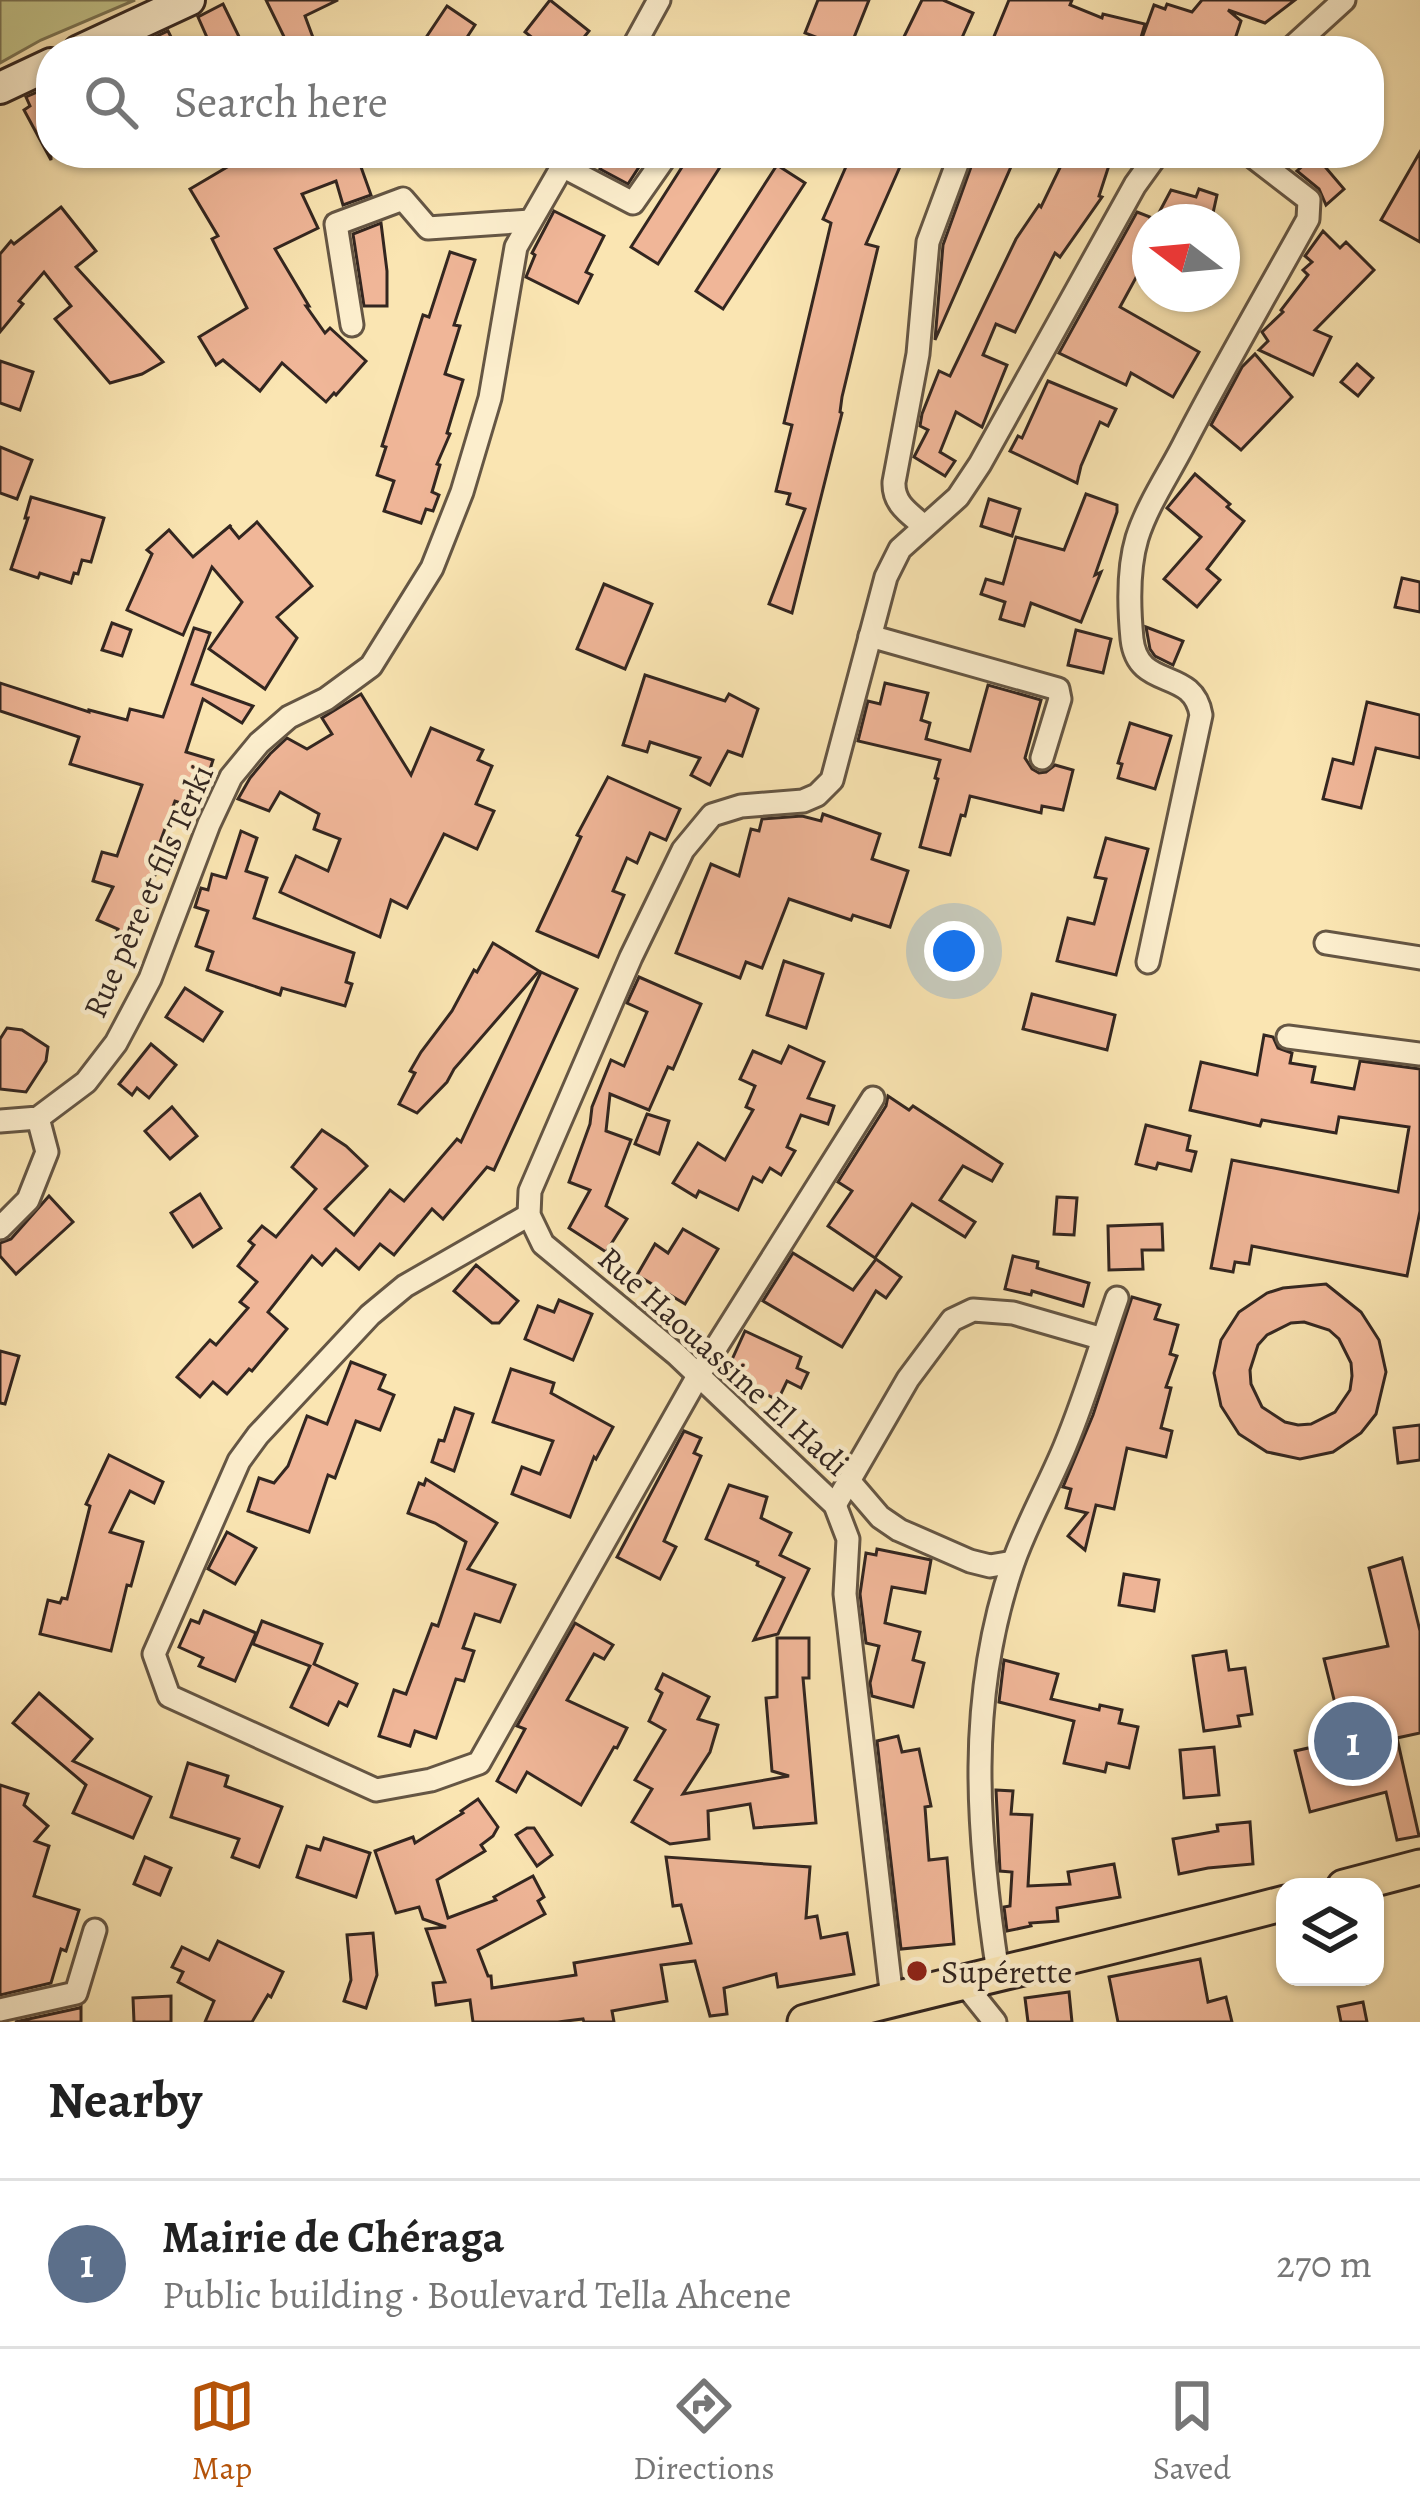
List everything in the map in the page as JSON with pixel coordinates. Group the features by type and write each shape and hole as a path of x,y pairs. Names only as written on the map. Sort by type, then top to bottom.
{"main road":[{"path":"1378,1878 1420,1867"},
{"path":"805,2022 1276,1905"}],"street":[{"path":"111,36 189,0"},
{"path":"639,36 659,0"},
{"path":"1304,36 1344,0"},
{"path":"0,88 36,71"},
{"name":"Rue père et fils Terki","path":"38,1118 86,1082 116,1043 150,979 231,777 289,717 326,699 371,666 432,568 462,492 490,398 516,247 561,168"},
{"path":"580,168 633,203 658,168"},
{"path":"924,526 893,493 918,354 928,242 955,168"},
{"path":"873,1098 698,1376 479,1763 430,1780 376,1790 169,1696 154,1654 238,1461 370,1316 405,1286 529,1215 530,1191 551,1136 683,850 712,815 740,806 802,801 818,796 832,780 886,578 900,549 958,497 980,464 1147,168"},
{"path":"1148,962 1201,715 1193,693 1142,668 1136,655 1133,562 1138,536 1192,428 1308,220 1309,200 1267,168"},
{"path":"352,325 336,224 403,199 428,228 530,221"},
{"path":"870,636 1058,689 1060,699 1042,758"},
{"path":"1326,943 1420,958"},
{"path":"1288,1036 1420,1054"},
{"path":"0,1121 38,1118 47,1151 28,1200 0,1228"},
{"name":"Rue Haouassine El Hadi","path":"529,1215 543,1244 676,1354 836,1505 848,1539 845,1594 892,1999"},
{"path":"998,1973 979,1802 978,1749 987,1675 1013,1562 1065,1446 1117,1298"},
{"path":"836,1505 908,1379 952,1320 973,1310 1013,1313 1102,1340"},
{"path":"850,1483 880,1517 899,1529 970,1561 990,1566 1013,1562"},
{"path":"0,2010 76,1993 94,1930"},
{"path":"962,1981 995,2022"}],"green space":[{"path":"0,0 135,0 50,36 36,36 36,43 0,63"}],"building":[{"path":"266,0 338,0 305,16 312,36 284,36"},
{"path":"550,0 589,31 585,36 530,36 525,32"},
{"path":"818,0 869,0 855,36 805,33"},
{"path":"922,0 943,0 973,13 963,36 904,36"},
{"path":"1009,0 1072,0 1070,5 1102,18 1103,14 1145,24 1141,36 994,36"},
{"path":"1202,0 1295,0 1265,23 1228,10 1241,21 1236,36 1143,36 1154,5 1192,12"},
{"path":"223,4 239,36 206,36 198,17"},
{"path":"447,6 475,25 468,36 427,36"},
{"path":"36,93 36,132 24,110 30,106 26,97"},
{"path":"1420,152 1420,242 1381,220"},
{"path":"226,168 361,168 371,195 343,205 336,181 302,194 318,228 275,249 325,333 330,328 366,361 326,402 282,363 260,391 223,360 216,365 199,337 247,308 212,239 218,236 190,189"},
{"path":"601,168 638,168 628,184"},
{"path":"681,168 719,168 658,264 631,247"},
{"path":"775,168 805,183 723,309 696,291"},
{"path":"845,168 899,168 866,244 878,247 792,613 769,604 805,509 787,504 790,494 776,491 792,425 784,423 831,223 823,219"},
{"path":"971,168 1010,168 935,340 943,245"},
{"path":"1060,168 1108,168 1102,197 1060,257 1055,253 1015,332 996,324 983,355 1007,365 982,427 956,412 940,452 955,461 945,476 914,457 928,430 920,426 922,414 939,371 950,376 1016,239 1041,207"},
{"path":"1326,168 1344,189 1326,205 1319,189 1297,171"},
{"path":"1199,189 1217,195 1215,204 1164,204 1171,190 1196,197"},
{"path":"61,207 96,251 76,267 163,362 142,374 110,383 55,319 71,306 44,272 0,332 0,254"},
{"path":"554,211 604,236 586,272 592,275 578,303 526,277 532,253"},
{"path":"1132,221 1132,285 1120,307 1199,352 1173,397 1131,373 1126,385 1059,353"},
{"path":"381,223 387,306 364,306 353,234"},
{"path":"1323,231 1340,248 1346,242 1374,270 1315,330 1331,337 1313,375 1259,350 1268,341 1262,332 1283,312 1308,275 1303,270 1312,262 1305,256"},
{"path":"450,252 475,260 454,325 460,326 445,374 463,380 437,464 432,492 439,495 433,511 426,509 421,523 384,511 394,481 377,475 423,315 429,317"},
{"path":"1255,354 1292,397 1241,450 1211,425 1242,367"},
{"path":"0,361 33,372 20,410 0,403"},
{"path":"1357,364 1373,378 1358,396 1341,382"},
{"path":"1048,381 1116,409 1108,426 1100,422 1077,483 1010,451 1018,436 1022,438"},
{"path":"0,447 32,460 17,499 0,493"},
{"path":"1195,474 1244,521 1207,569 1220,580 1197,607 1164,579 1201,537 1167,508"},
{"path":"1086,494 1117,505 1117,512 1081,622 1031,603 1024,626 1000,619 1005,602 981,594 986,579 1003,584 1016,537 1064,550"},
{"path":"31,497 104,518 91,562 82,560 71,583 11,569"},
{"path":"989,499 1020,509 1012,536 981,526"},
{"path":"257,522 312,586 277,617 297,638 265,689 209,649 242,602 212,567 183,635 127,610 152,554 147,550 169,530 193,557 231,525 239,538"},
{"path":"1402,578 1420,582 1420,612 1395,607"},
{"path":"604,584 652,604 625,669 577,649"},
{"path":"112,623 131,630 122,656 102,650"},
{"path":"1146,627 1183,641 1173,665 1150,649"},
{"path":"194,628 210,633 192,684 253,706 242,723 203,699 186,752 213,760 206,782 211,784 200,809 175,801 151,867 157,869 149,905 133,942 97,920 113,887 93,881 102,852 117,856 142,785 70,764 79,737 0,711 0,683 127,720 130,709 163,717"},
{"path":"1076,630 1111,639 1103,673 1068,665"},
{"path":"645,675 725,701 729,694 758,709 742,756 728,751 710,785 691,775 700,758 650,742 647,752 623,745"},
{"path":"885,683 928,693 921,720 930,723 926,739 970,751 988,685 1041,700 1025,758 1039,773 1055,765 1073,770 1063,810 1042,806 1041,813 970,796 950,855 920,847 940,760 858,741 868,701 880,704"},
{"path":"361,694 411,775 431,728 483,750 478,760 492,766 476,804 494,811 477,849 444,834 407,908 391,900 380,937 280,892 296,856 328,871 340,839 314,829 319,814 280,792 269,811 238,799 250,778 287,738 307,749 332,734 322,718"},
{"path":"1367,702 1420,715 1420,758 1376,748 1361,808 1323,799 1333,759 1353,764"},
{"path":"1130,723 1171,736 1155,789 1118,778"},
{"path":"608,777 680,809 666,840 650,833 637,863 627,858 613,891 624,895 598,957 537,931 581,837 577,835"},
{"path":"823,814 880,834 872,859 908,871 890,927 853,915 851,920 789,899 762,968 746,962 740,978 676,953 711,864 739,876 751,829 759,831 762,819 802,816 821,821"},
{"path":"241,831 257,838 246,871 267,878 254,918 354,953 345,1006 282,988 280,995 207,970 213,952 196,946 208,911 195,907 201,888 208,890 212,874 226,878"},
{"path":"1106,838 1148,849 1116,975 1057,961 1068,918 1094,924 1106,879 1095,877"},
{"path":"493,943 539,971 417,1113 399,1104 421,1052"},
{"path":"784,961 823,974 806,1028 767,1015"},
{"path":"541,972 577,989 494,1170 487,1167 443,1219 432,1209 394,1255 380,1244 359,1269 336,1249 322,1265 312,1256 268,1312 287,1329 227,1394 213,1382 200,1397 177,1377 210,1340 216,1345 248,1308 240,1302 257,1282 238,1266 254,1245 249,1241 262,1226 276,1237 316,1189 292,1167 322,1130 367,1166 325,1209 354,1235 390,1190 404,1201 457,1139 461,1142"},
{"path":"639,977 701,1004 649,1110 610,1094 606,1131 631,1140 606,1206 627,1219 606,1252 569,1228 590,1190 569,1182 611,1060 624,1066 647,1012 627,1003"},
{"path":"185,988 222,1012 203,1041 166,1017"},
{"path":"1032,994 1115,1015 1107,1050 1023,1029"},
{"path":"7,1028 22,1030 48,1047 46,1061 26,1092 0,1089 0,1039"},
{"path":"1264,1035 1292,1053 1290,1063 1315,1067 1312,1082 1354,1089 1360,1061 1420,1069 1420,1211 1407,1276 1252,1246 1249,1264 1235,1262 1233,1272 1211,1268 1232,1160 1398,1192 1409,1127 1339,1117 1336,1133 1262,1120 1260,1126 1190,1110 1201,1062 1257,1075"},
{"path":"151,1044 176,1065 149,1098 137,1088 132,1095 119,1084"},
{"path":"789,1046 824,1062 808,1098 834,1106 828,1124 801,1115 787,1147 795,1151 781,1175 770,1168 762,1182 753,1177 738,1210 699,1191 696,1197 673,1183 698,1143 725,1160 753,1110 746,1107 755,1086 740,1079 753,1051 781,1063"},
{"path":"888,1096 909,1110 913,1106 1002,1164 992,1181 963,1166 940,1200 975,1222 965,1237 912,1204 875,1258 828,1226 852,1191 838,1182"},
{"path":"172,1107 197,1136 170,1159 145,1131"},
{"path":"647,1114 669,1121 659,1154 635,1144"},
{"path":"1146,1125 1190,1136 1187,1150 1196,1152 1191,1171 1158,1163 1156,1169 1136,1164"},
{"path":"200,1194 221,1228 193,1247 171,1213"},
{"path":"49,1196 73,1222 16,1274 0,1256 0,1243 11,1239"},
{"path":"1057,1197 1077,1198 1074,1235 1054,1234"},
{"path":"1162,1224 1163,1250 1142,1250 1143,1269 1109,1270 1108,1226"},
{"path":"683,1229 718,1249 685,1304 637,1275 655,1244 668,1253"},
{"path":"793,1253 853,1290 876,1259 901,1277 886,1298 876,1291 842,1347 763,1301"},
{"path":"1013,1256 1089,1283 1083,1306 1032,1291 1031,1295 1005,1289"},
{"path":"476,1265 518,1301 499,1323 492,1323 454,1291"},
{"path":"1326,1284 1361,1312 1379,1340 1386,1372 1376,1414 1361,1433 1333,1452 1300,1459 1267,1452 1239,1434 1221,1406 1214,1373 1221,1340 1239,1312 1283,1288","holes":["1291,1323 1329,1330 1339,1339 1352,1376 1350,1390 1335,1412 1298,1425 1262,1407 1250,1370 1258,1345"]},
{"path":"1132,1297 1160,1305 1155,1319 1178,1325 1170,1354 1177,1356 1166,1387 1171,1388 1161,1428 1172,1431 1166,1457 1127,1448 1114,1509 1096,1505 1085,1550 1068,1536 1087,1513 1066,1508 1071,1489 1063,1487 1093,1415"},
{"path":"559,1300 592,1314 573,1360 525,1339 538,1306 554,1312"},
{"path":"745,1331 801,1357 797,1368 808,1373 801,1388 787,1381 778,1400 725,1375"},
{"path":"0,1351 19,1356 5,1404 0,1403"},
{"path":"351,1362 385,1375 379,1389 394,1395 380,1430 356,1421 335,1478 328,1475 309,1532 248,1511 259,1478 274,1483 288,1466 307,1416 327,1424"},
{"path":"511,1369 554,1383 551,1393 613,1427 594,1457 570,1517 512,1494 522,1467 540,1474 553,1441 493,1422"},
{"path":"455,1408 473,1414 454,1471 432,1462"},
{"path":"1420,1425 1420,1460 1398,1463 1394,1428"},
{"path":"684,1431 701,1438 694,1453 701,1456 664,1541 676,1547 660,1579 617,1557"},
{"path":"109,1455 163,1482 154,1503 130,1491 110,1532 143,1542 111,1651 40,1634 48,1600 60,1603 67,1599 90,1506 86,1504"},
{"path":"426,1479 497,1523 468,1569 515,1585 500,1622 475,1614 463,1648 474,1651 464,1681 456,1679 436,1738 415,1731 410,1746 379,1736 394,1690 406,1694 432,1624 438,1626 466,1542 408,1513 419,1483 424,1485"},
{"path":"729,1485 767,1497 761,1518 791,1533 780,1555 809,1569 778,1634 754,1640 784,1578 706,1539"},
{"path":"227,1532 256,1548 235,1584 208,1569"},
{"path":"877,1549 931,1560 925,1593 892,1587 885,1623 920,1632 913,1660 924,1663 913,1707 872,1696 870,1683 879,1646 866,1643 860,1594 866,1553 876,1555"},
{"path":"1402,1558 1420,1631 1420,1733 1397,1738 1419,1836 1397,1840 1386,1792 1310,1812 1295,1751 1344,1740 1324,1659 1388,1646 1369,1568"},
{"path":"1124,1574 1159,1580 1154,1611 1119,1605"},
{"path":"204,1611 256,1633 235,1681 199,1666 203,1658 179,1647 191,1620 199,1623"},
{"path":"262,1621 322,1644 314,1664 357,1684 347,1706 339,1702 328,1725 291,1707 310,1666 253,1644"},
{"path":"575,1623 613,1645 604,1659 594,1654 567,1700 627,1728 581,1805 527,1772 516,1792 497,1781 525,1729 517,1726"},
{"path":"777,1638 809,1638 809,1678 803,1678 816,1823 754,1828 750,1804 708,1811 709,1839 670,1844 632,1822 652,1789 635,1780 665,1730 649,1721 662,1693 656,1689 663,1674 709,1697 698,1719 718,1725 710,1752 683,1794 789,1776 772,1771 766,1698 777,1697"},
{"path":"1226,1651 1229,1670 1245,1668 1252,1714 1238,1716 1240,1726 1204,1731 1193,1656"},
{"path":"1004,1660 1058,1674 1051,1699 1122,1710 1119,1723 1138,1727 1129,1768 1107,1763 1105,1772 1064,1763 1074,1721 999,1702"},
{"path":"39,1693 92,1739 73,1761 151,1797 133,1838 73,1813 86,1785 13,1723"},
{"path":"898,1736 902,1752 919,1749 931,1806 925,1807 929,1860 947,1858 954,1944 901,1949 877,1741"},
{"path":"1214,1747 1219,1795 1184,1798 1180,1750"},
{"path":"188,1763 228,1776 225,1786 282,1807 259,1867 232,1857 239,1839 171,1817"},
{"path":"0,1785 28,1794 24,1805 48,1826 35,1841 49,1846 34,1896 79,1910 51,1983 0,1995"},
{"path":"996,1790 1013,1791 1011,1814 1032,1815 1028,1886 1070,1884 1068,1872 1114,1864 1120,1897 1057,1908 1058,1921 1007,1931 1004,1907 1010,1906 1012,1872 1000,1871"},
{"path":"478,1799 498,1827 481,1845 485,1851 437,1880 448,1918 496,1900 494,1897 533,1876 544,1897 538,1901 545,1914 478,1950 492,1988 576,1975 574,1963 691,1943 681,1905 673,1906 666,1857 810,1867 806,1918 817,1916 821,1938 847,1933 854,1974 778,1987 776,1974 724,1988 727,2014 710,2016 695,1961 661,1965 667,2001 612,2011 614,2022 473,2022 470,2000 436,2005 433,1983 445,1982 426,1929 446,1927 423,1919 419,1907 396,1913 375,1851 413,1837 415,1843"},
{"path":"1250,1822 1253,1864 1179,1874 1173,1839 1218,1831 1217,1825"},
{"path":"534,1828 552,1855 537,1866 516,1835"},
{"path":"324,1838 370,1853 356,1897 297,1877 307,1846 320,1850"},
{"path":"145,1857 171,1868 160,1895 134,1884"},
{"path":"373,1933 377,1975 366,2008 344,2001 351,1980 347,1935"},
{"path":"218,1941 283,1972 252,2022 205,2022 214,2001 178,1982 183,1972 172,1967 182,1947 209,1960"},
{"path":"1200,1959 1208,2002 1226,1997 1232,2022 1118,2022 1109,1977"},
{"path":"1069,1992 1072,2022 1028,2022 1025,1998"},
{"path":"171,1996 171,2022 134,2022 133,1998"},
{"path":"1363,2002 1367,2022 1341,2022 1338,2007"},
{"path":"79,2008 81,2022 15,2022"}],"place":[{"name":"Mairie de Chéraga","path":"1353,1741"},
{"name":"Supérette","path":"917,1971"}]}
